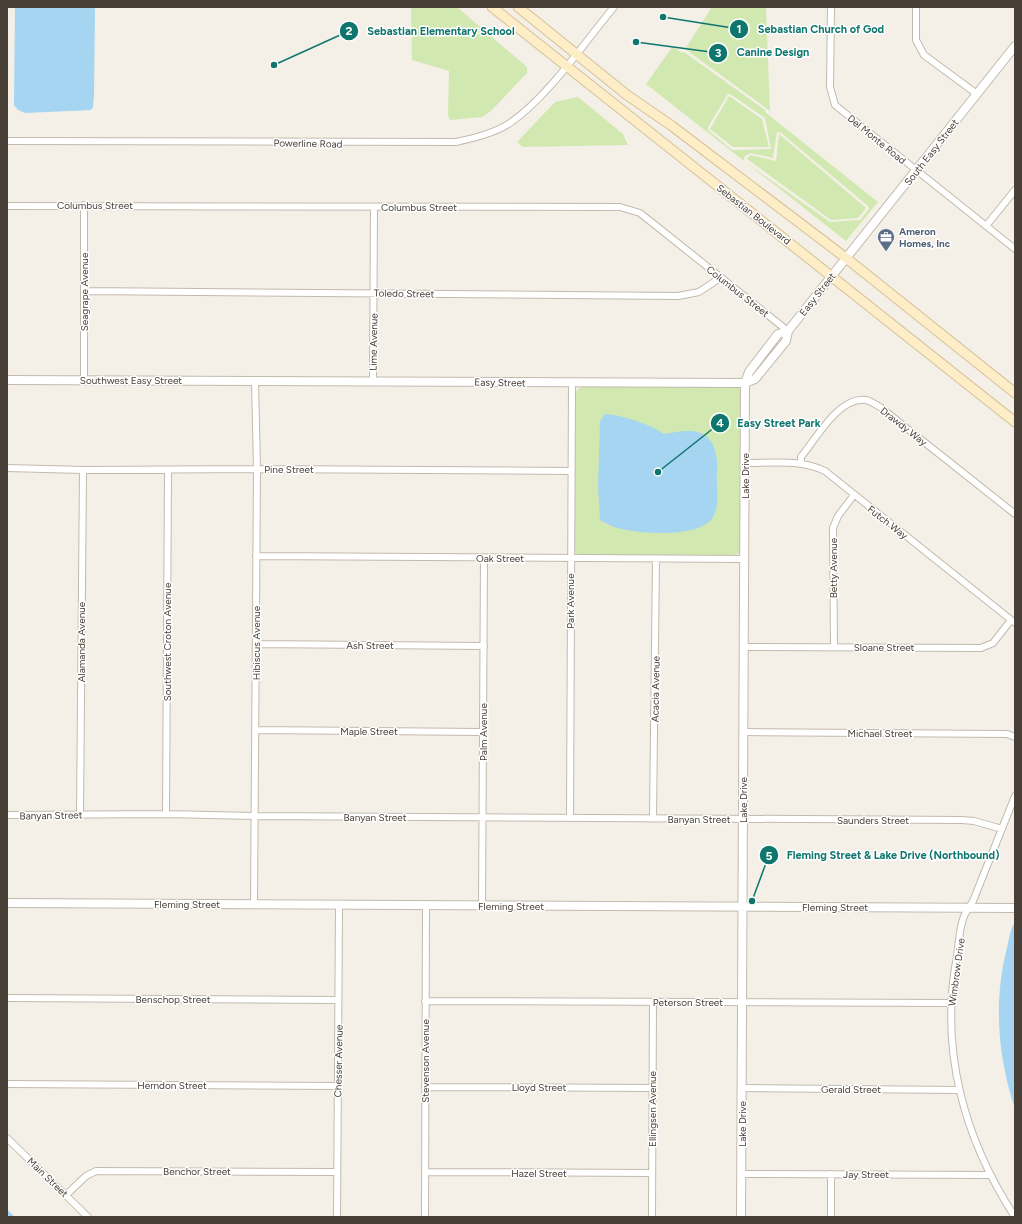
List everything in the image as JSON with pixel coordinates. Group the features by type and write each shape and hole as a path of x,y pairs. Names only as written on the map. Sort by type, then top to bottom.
{"main road":[{"name":"Sebastian Boulevard","path":"492,7 1015,422"},
{"name":"Sebastian Boulevard","path":"518,7 627,95 672,126 846,258 1015,393"}],"street":[{"name":"Powerline Road","path":"7,141 456,142 480,137 509,123 533,104 614,7"},
{"name":"Del Monte Road","path":"830,7 830,88 835,105 1015,250"},
{"path":"916,7 916,40 924,55 976,94"},
{"name":"South Easy Street","path":"846,258 1015,46"},
{"path":"986,226 1015,190"},
{"name":"Seagrape Avenue","path":"84,205 84,380"},
{"name":"Columbus Street","path":"7,206 620,207 640,213 720,278 788,330"},
{"name":"Lime Avenue","path":"373,381 374,207"},
{"name":"Easy Street","path":"255,381 745,383 755,379 786,341 788,330 846,258"},
{"name":"Toledo Street","path":"84,290 678,296 699,292 720,278"},
{"name":"Southwest Easy Street","path":"7,380 255,381"},
{"name":"Hibiscus Avenue","path":"254,905 257,469 255,381"},
{"name":"Park Avenue","path":"570,818 570,471 572,383"},
{"name":"Lake Drive","path":"742,1217 745,383"},
{"name":"Drawdy Way","path":"801,464 802,457 839,409 849,402 866,400 880,407 1015,514"},
{"name":"Futch Way","path":"745,463 801,464 815,466 825,471 1013,622"},
{"name":"Pine Street","path":"7,468 83,470 257,469 570,471"},
{"name":"Alamanda Avenue","path":"80,814 83,470"},
{"name":"Southwest Croton Avenue","path":"166,814 168,470"},
{"name":"Betty Avenue","path":"834,647 833,528 838,516 854,495"},
{"name":"Oak Street","path":"256,556 744,559"},
{"name":"Palm Avenue","path":"482,906 484,558"},
{"name":"Acacia Avenue","path":"653,819 656,559"},
{"name":"Sloane Street","path":"744,647 981,648 993,643 1013,622"},
{"name":"Ash Street","path":"256,644 484,646"},
{"name":"Maple Street","path":"256,730 482,732"},
{"name":"Michael Street","path":"744,732 1007,734 1015,736"},
{"name":"Wimbrow Drive","path":"1015,796 969,908 964,916 950,1003 952,1048 959,1090 972,1135 990,1175 1015,1217"},
{"name":"Banyan Street","path":"7,815 166,814 254,816 743,819"},
{"name":"Saunders Street","path":"743,819 962,820 974,821 1002,829"},
{"name":"Fleming Street","path":"7,904 1015,908"},
{"name":"Chesser Avenue","path":"338,1217 337,1086 339,906"},
{"name":"Stevenson Avenue","path":"425,1217 426,906"},
{"name":"Benschop Street","path":"7,998 338,1000"},
{"name":"Peterson Street","path":"425,1001 950,1003"},
{"name":"Ellingsen Avenue","path":"652,1217 653,1002"},
{"name":"Herndon Street","path":"7,1084 337,1086"},
{"name":"Lloyd Street","path":"425,1087 652,1088"},
{"name":"Gerald Street","path":"742,1088 959,1090"},
{"name":"Main Street","path":"7,1138 88,1217"},
{"name":"Benchor Street","path":"66,1195 86,1176 96,1171 337,1172"},
{"name":"Hazel Street","path":"426,1172 652,1173"},
{"name":"Jay Street","path":"742,1174 990,1175"},
{"path":"831,1174 831,1217"}],"green space":[{"path":"411,7 457,7 527,67 527,73 491,111 482,117 450,120 448,115 449,71 412,60"},
{"path":"712,7 766,7 770,111 685,49"},
{"path":"673,46 682,53 684,52 765,110 765,112 878,202 846,241 745,162 830,222 860,220 869,209 868,206 780,132 777,132 773,158 750,153 744,157 744,161 646,84","holes":["728,94 765,118 771,149 732,150 708,130 708,127"]},
{"path":"729,96 762,119 769,147 733,147 710,129"},
{"path":"578,97 623,134 628,145 523,147 517,142 555,102"},
{"path":"779,134 866,208 858,218 831,220 747,159 750,155 776,161"},
{"path":"585,386 736,386 740,389 742,396 742,548 740,553 732,556 582,556 576,553 573,547 574,395 578,389"}],"water":[{"path":"15,7 95,7 94,96 93,107 91,110 25,113 18,110 14,105"},
{"path":"605,414 636,421 664,434 683,431 699,432 711,441 715,449 717,460 717,501 715,513 706,524 695,529 682,532 651,533 614,527 600,520 598,487 600,421"},
{"path":"1015,922 1015,1109 1009,1090 1001,1050 999,1009 1003,968 1010,935"}],"waterway":[{"path":"7,1214 10,1217"}],"place":[{"name":"Sebastian Church of God","path":"663,17"},
{"name":"Canine Design","path":"636,42"},
{"name":"Sebastian Elementary School","path":"274,65"},
{"name":"Ameron Homes, Inc","path":"886,252"},
{"name":"Easy Street Park","path":"658,472"},
{"name":"Fleming Street & Lake Drive (Northbound)","path":"752,901"}]}
